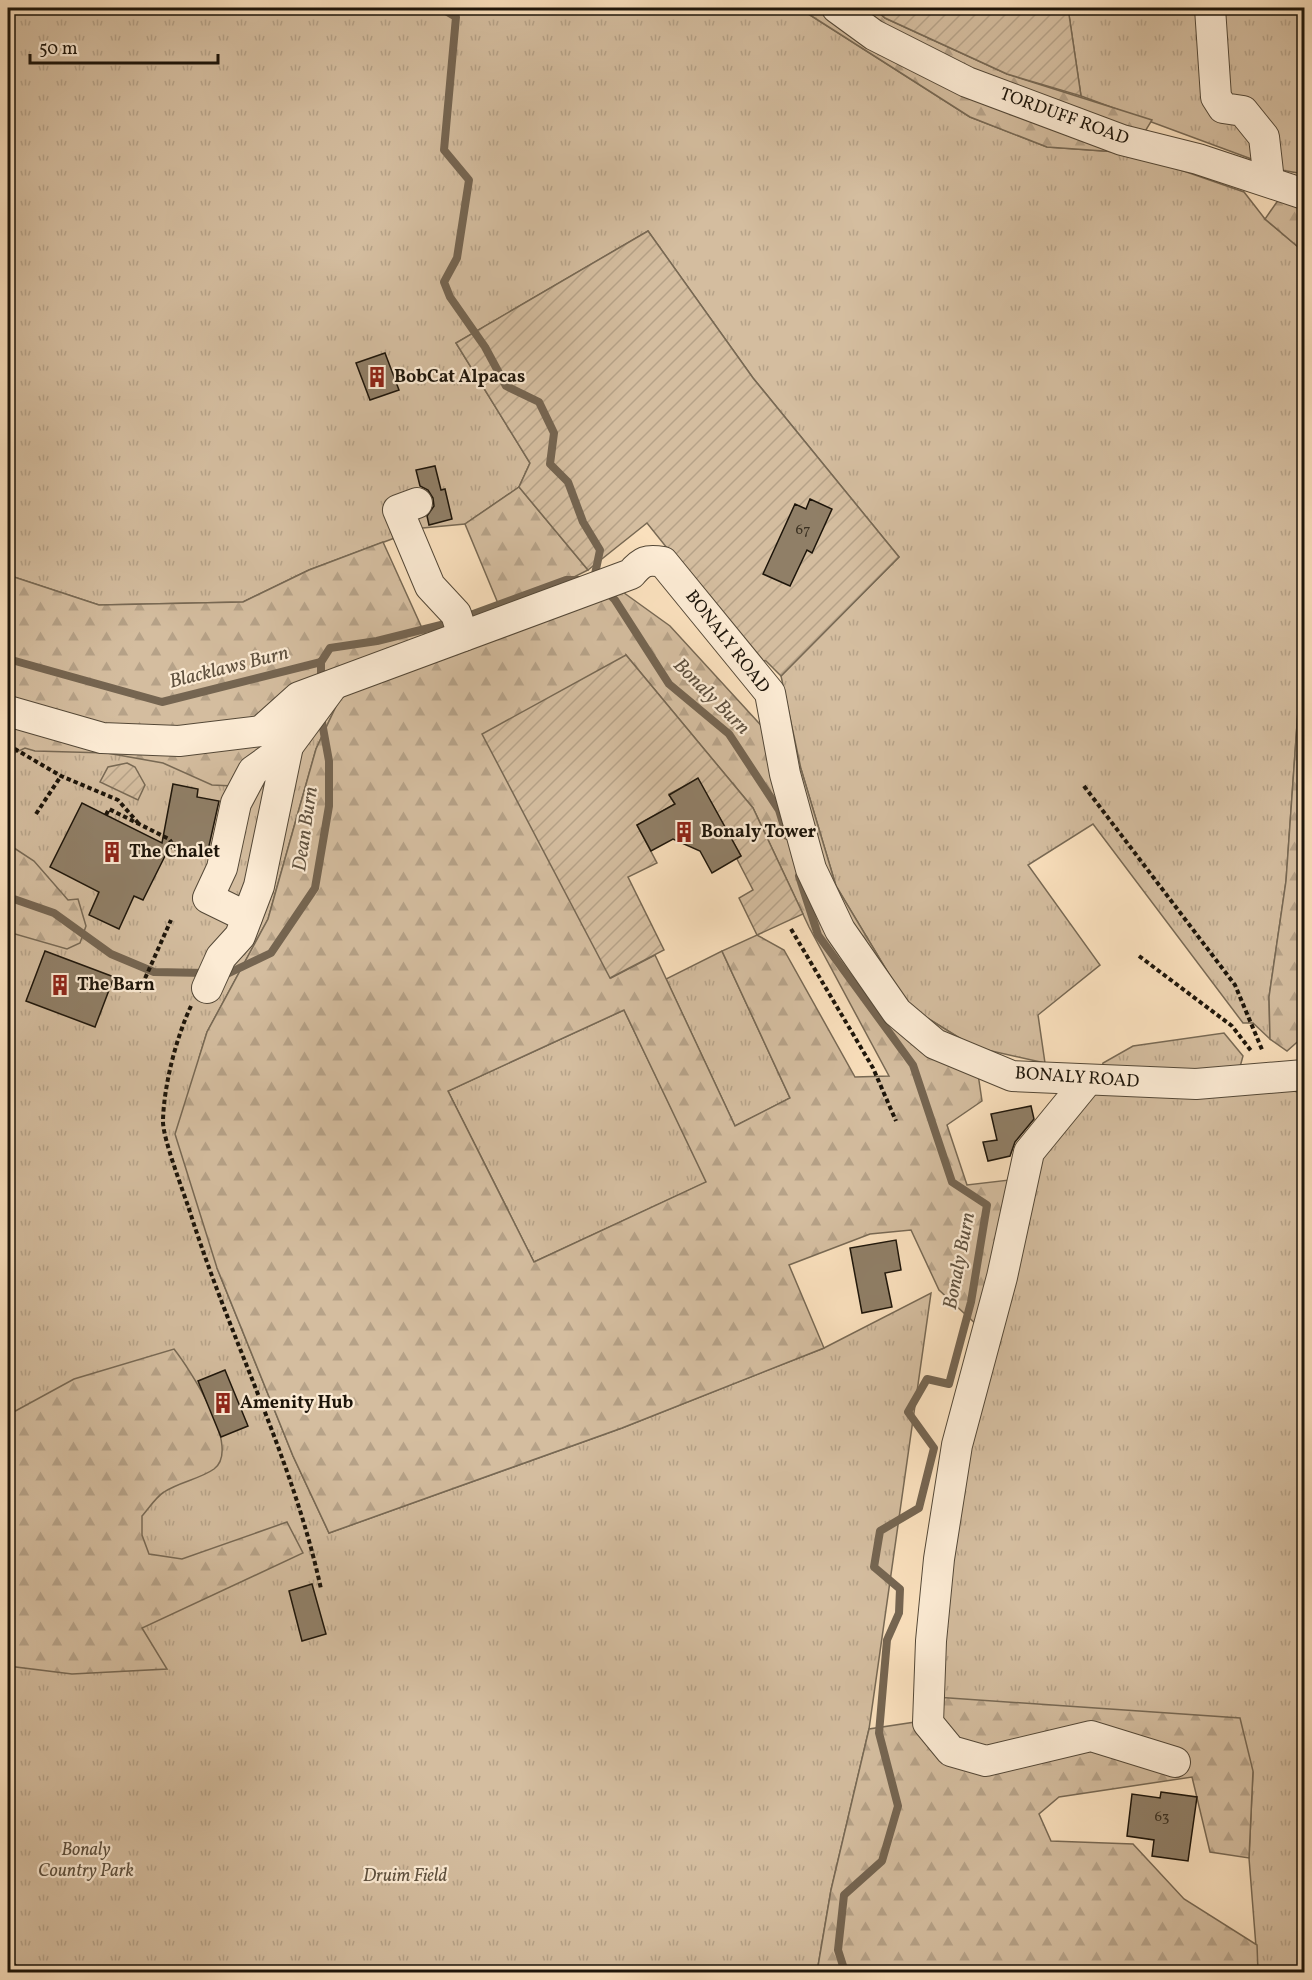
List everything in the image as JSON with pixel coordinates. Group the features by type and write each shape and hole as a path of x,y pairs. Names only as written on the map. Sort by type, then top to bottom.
{"street":[{"name":"TORDUFF ROAD","path":"837,8 874,35 967,82 1122,140 1198,159 1305,194"},
{"path":"1210,8 1216,97 1223,108 1243,111 1264,138 1269,181"},
{"path":"417,503 398,510 430,586 456,614 463,636"},
{"name":"BONALY ROAD","path":"8,711 102,738 179,741 261,731 299,697 323,694 463,636 601,586 631,574 641,562 649,559 663,562 770,693 785,774 811,869 840,930 897,1012 935,1044 971,1061 1012,1076 1196,1084 1305,1076"},
{"path":"247,917 208,898 222,868 236,803 253,771 288,746 323,694"},
{"path":"207,988 221,957 240,936 260,886 288,746"},
{"path":"1087,1081 1029,1152 1002,1277 957,1445 939,1559 931,1641 928,1723 951,1751 986,1761 1091,1736 1174,1762"}],"path":[{"path":"8,745 61,776 118,800 139,824"},
{"path":"36,814 61,776"},
{"path":"1084,786 1235,985 1273,1078"},
{"path":"106,815 109,809 169,839 180,855"},
{"path":"139,992 171,920"},
{"path":"791,929 873,1068 896,1121"},
{"path":"1139,956 1232,1026 1273,1078"},
{"path":"207,988 192,1005 178,1033 163,1122 211,1280 242,1354 311,1543 321,1590"},
{"path":"8,1960 22,1972"}],"green space":[{"path":"8,8 799,8 970,117 1047,147 1132,153 1244,192 1265,219 1304,252 1304,625 1286,881 1269,997 1270,1039 1253,1023 1243,1023 1093,824 1028,865 1100,965 1038,1015 1045,1063 974,1047 908,1006 836,886 801,769 781,676 899,557 753,378 648,231 456,343 530,463 519,487 465,524 412,529 400,536 309,570 243,602 99,605 8,575"},
{"path":"799,8 874,8 885,18 1007,74 1152,120 1132,153 1047,147 970,117"},
{"path":"874,8 1068,8 1081,96 1007,74 885,18"},
{"path":"1068,8 1304,8 1304,174 1281,170 1081,96"},
{"path":"1281,196 1304,211 1304,252 1265,219"},
{"path":"648,231 753,378 899,557 781,676 766,661 757,660 647,523 588,570 519,487 530,463 456,343"},
{"path":"519,487 588,570 502,613 465,524"},
{"path":"383,542 426,637 256,727 101,727 8,699 8,575 99,605 243,602 309,570"},
{"path":"620,590 670,626 801,769 836,886 908,1006 974,1047 982,1101 947,1125 967,1185 1009,1180 977,1325 939,1290 911,1230 870,1234 789,1265 824,1348 622,1428 329,1533 293,1456 217,1268 175,1134 207,1032 268,919 316,749 339,700 352,688","holes":["626,655 753,808 809,927 889,1076 855,1077 784,950 757,935 722,951 790,1098 735,1126 655,955 611,978","624,1010 706,1182 534,1262 448,1091"]},
{"path":"1304,625 1304,1036 1287,1051 1270,1039 1269,997 1286,881"},
{"path":"626,655 753,808 803,914 757,935 739,898 753,890 737,859 741,856 698,779 669,794 675,804 637,825 657,863 628,877 664,950 610,978 482,734"},
{"path":"339,700 316,749 268,919 207,1032 199,1058 217,1268 293,1456 329,1533 622,1428 824,1348 931,1293 869,1729 831,1890 817,1972 8,1972 8,723"},
{"path":"8,723 274,736 266,785 258,787 212,785 163,763 107,753 35,751 25,748 8,756"},
{"path":"127,763 135,767 145,785 138,800 100,782 108,767"},
{"path":"8,844 34,861 68,900 78,899 86,926 80,943 67,949 8,932"},
{"path":"722,951 790,1098 735,1126 666,979"},
{"path":"624,1010 707,1182 534,1262 448,1091"},
{"path":"1224,1033 1243,1056 1240,1067 1216,1074 1100,1073 1103,1063 1133,1046"},
{"path":"1281,1087 1304,1094 1304,1972 1258,1972 1249,1858 1253,1772 935,1697 965,1447 1043,1152 1095,1089"},
{"path":"174,1349 191,1373 210,1408 222,1444 221,1459 214,1469 161,1494 142,1516 142,1535 149,1554 182,1559 287,1522 303,1553 142,1628 167,1669 72,1674 8,1666 8,1415 74,1379"},
{"path":"935,1697 1240,1718 1253,1771 1249,1858 1210,1852 1192,1777 1059,1797 1039,1814 1051,1841 1133,1844 1184,1899 1257,1945 1258,1972 817,1972 831,1890 869,1729 915,1722"}],"building":[{"name":"BobCat Alpacas","path":"385,353 399,390 370,400 356,363"},
{"path":"435,466 441,490 445,489 452,519 429,525 427,516 434,506 433,498 428,490 420,486 416,470"},
{"path":"810,499 832,509 812,553 807,550 790,586 763,574 795,504 806,509"},
{"name":"Bonaly Tower","path":"698,778 741,856 712,873 700,851 673,839 651,851 637,825 675,804 669,795"},
{"path":"173,784 198,789 197,797 219,801 207,855 169,848 143,900 134,896 119,929 89,915 99,892 50,867 82,803 162,843"},
{"name":"The Barn","path":"45,951 114,977 95,1027 26,1001"},
{"path":"1031,1106 1034,1119 1015,1142 1010,1156 988,1161 983,1142 997,1140 991,1114"},
{"path":"896,1240 901,1270 885,1273 892,1307 862,1313 850,1248"},
{"name":"Amenity Hub","path":"225,1370 248,1426 221,1437 198,1381"},
{"path":"312,1584 326,1634 302,1641 289,1591"},
{"path":"1161,1792 1197,1797 1188,1861 1152,1856 1154,1840 1127,1836 1132,1794 1160,1798"}],"waterway":[{"path":"441,8 456,17 444,150 469,180 457,258 444,282 450,297 485,347 506,386 539,402 554,433 550,464 568,482 583,522 600,550 594,579"},
{"path":"465,617 566,580 580,580"},
{"name":"Bonaly Burn","path":"606,591 615,600 669,684 729,734 779,810 787,836"},
{"path":"321,662 330,648 377,641 453,622"},
{"name":"Blacklaws Burn","path":"8,659 162,702 321,662"},
{"name":"Dean Burn","path":"321,662 321,681"},
{"name":"Dean Burn","path":"221,974 227,974 271,953 315,888 329,806 329,761 321,717"},
{"name":"Bonaly Burn","path":"799,876 818,935 913,1065 952,1182 987,1205 971,1302 949,1384 927,1379 908,1412 934,1448 919,1508 880,1531 874,1567 900,1589 899,1613 887,1640 879,1733 898,1806 882,1861 844,1895 838,1950 845,1972"},
{"name":"Dean Burn","path":"8,897 54,913 111,954 154,972 206,973"}],"place":[{"name":"BobCat Alpacas","path":"377,377"},
{"name":"Bonaly Tower","path":"684,832"},
{"name":"The Chalet","path":"112,852"},
{"name":"The Barn","path":"60,985"},
{"name":"Amenity Hub","path":"223,1403"}],"park label":[{"name":"Bonaly Country Park","path":"86,1860"},
{"name":"Druim Field","path":"405,1876"}]}
